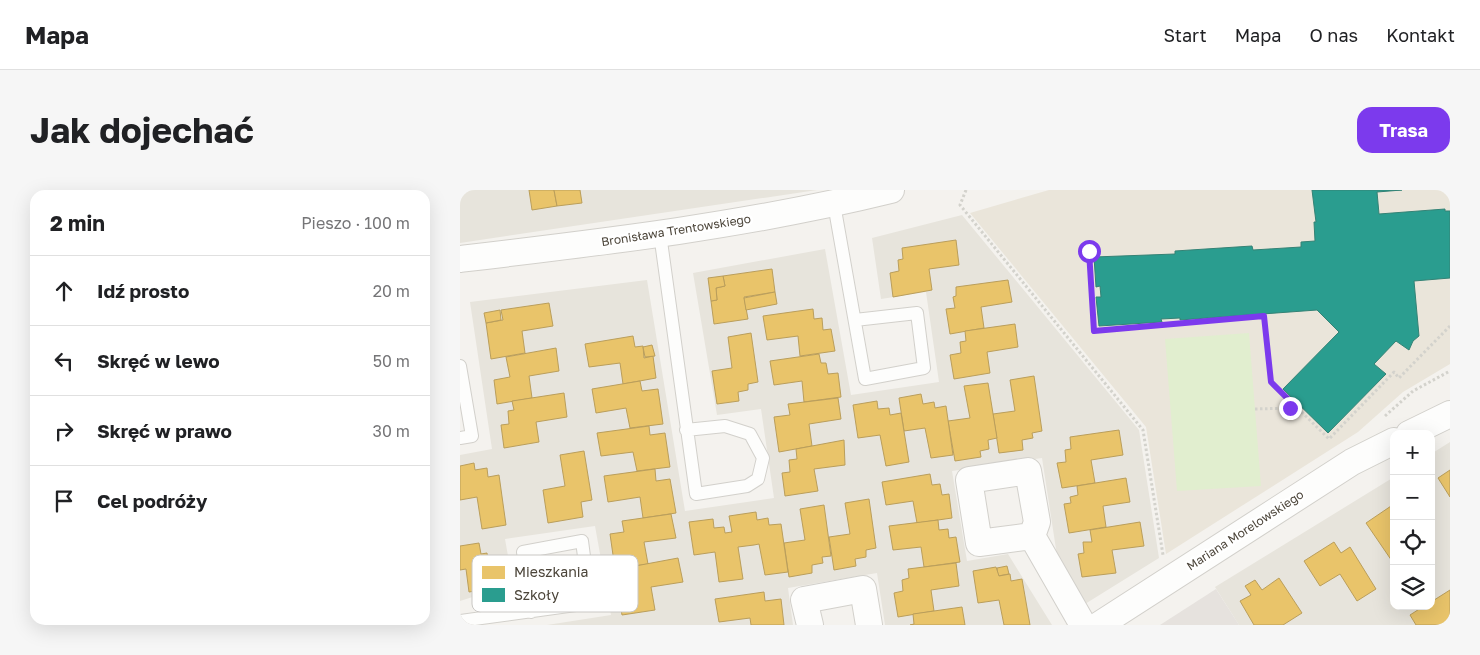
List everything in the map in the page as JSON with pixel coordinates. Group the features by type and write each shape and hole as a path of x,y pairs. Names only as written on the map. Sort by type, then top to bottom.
{"street":[{"name":"Bronisława Trentowskiego","path":"460,259 660,234 834,204 890,190"},
{"path":"1417,430 1450,414"},
{"name":"Mariana Morelowskiego","path":"1098,625 1344,467 1390,443"},
{"path":"1032,536 1083,625"},
{"path":"810,625 804,600 863,589 869,625"}],"lane":[{"path":"834,204 865,379 924,368 916,313 855,320"},
{"path":"660,234 686,430 696,494 747,486 758,479 762,458 750,434 725,426 686,430"},
{"path":"460,438 472,436 461,374"},
{"path":"523,555 523,552 582,541 584,555"},
{"path":"460,621 532,612"}],"path":[{"path":"966,190 960,205 1143,430 1163,557 1166,562"},
{"path":"1089,251 1094,331 1264,316 1271,382 1329,440 1394,372 1399,378 1450,326"},
{"path":"1255,409 1290,408 1295,406"}],"shaded area":[{"path":"460,190 817,190 460,243"},
{"path":"1049,190 1450,190 1450,364 1403,392 1358,432 1166,554 1146,427 970,213"},
{"path":"962,215 1139,430 1159,558 1085,604 1058,562 1042,458 952,471 967,561 1008,554 1052,625 885,625 877,573 788,588 793,625 547,625 611,615 610,612 638,612 638,555 600,555 595,526 505,539 508,555 472,555 472,597 460,601 460,455 492,449 470,302 647,280 685,511 774,498 761,409 717,415 693,273 825,249 851,395 939,382 926,292 881,299 872,238"},
{"path":"1450,442 1450,621 1444,625 1239,625 1215,587 1390,479 1390,610 1435,610 1435,451"},
{"path":"1216,589 1239,625 1160,625"}],"green space":[{"path":"1249,333 1261,486 1177,491 1165,339"}],"building: Mieszkania":[{"path":"529,190 554,190 557,206 532,210"},
{"path":"554,190 580,190 582,203 557,206"},
{"path":"956,240 959,265 929,269 932,290 893,297 890,273 899,271 898,260 903,259 902,248"},
{"path":"772,269 775,292 744,297 748,319 714,324 711,301 717,300 716,288 725,286 723,276"},
{"path":"723,276 725,286 716,288 717,300 711,301 708,278"},
{"path":"1008,280 1012,302 981,307 984,328 950,334 946,309 955,308 953,297 956,296 956,287"},
{"path":"775,292 777,304 746,310 744,298"},
{"path":"549,303 553,326 522,331 525,353 491,359 486,323 503,320 501,310"},
{"path":"813,309 814,319 822,318 823,330 831,329 835,351 800,356 798,336 767,340 763,316"},
{"path":"500,310 501,320 486,323 484,313"},
{"path":"1015,324 1018,347 987,352 990,373 954,379 950,355 961,353 960,342 966,341 965,331"},
{"path":"751,333 758,382 748,384 748,390 738,392 739,401 717,404 712,371 732,368 728,337"},
{"path":"633,336 635,347 643,346 644,358 653,356 656,378 623,384 620,363 589,367 585,344"},
{"path":"652,345 655,356 645,357 643,347"},
{"path":"556,348 559,371 529,376 532,398 497,404 494,380 510,377 506,357"},
{"path":"819,354 821,363 826,363 828,374 838,373 841,397 804,402 802,381 774,385 770,361"},
{"path":"1034,376 1042,431 1032,433 1033,438 1022,440 1023,450 999,453 993,414 1015,411 1010,380"},
{"path":"640,381 642,391 658,389 663,424 630,428 626,408 596,413 592,389"},
{"path":"988,383 997,438 988,440 989,449 980,451 981,457 955,461 948,421 970,418 964,386"},
{"path":"564,393 567,417 536,422 539,442 504,448 501,425 509,424 508,411 514,410 512,401"},
{"path":"921,394 923,404 934,402 935,408 946,406 953,455 931,458 925,428 904,431 899,398"},
{"path":"838,398 841,419 809,424 812,446 779,452 774,417 790,415 788,404"},
{"path":"877,401 878,409 889,408 890,415 901,413 909,462 886,466 880,435 858,438 853,405"},
{"path":"649,426 650,435 665,433 670,467 637,471 633,452 601,456 597,433"},
{"path":"1119,430 1123,455 1091,460 1095,483 1062,488 1057,463 1066,462 1065,450 1071,449 1070,437"},
{"path":"844,440 845,465 814,469 818,491 785,496 782,473 790,472 789,460 797,459 796,449"},
{"path":"584,451 592,500 581,502 583,517 548,523 543,490 565,486 560,455"},
{"path":"474,463 475,470 487,468 488,477 499,475 506,525 482,529 477,497 460,500 460,466"},
{"path":"655,469 656,481 670,479 676,513 643,518 640,497 608,502 604,476"},
{"path":"1450,470 1450,497 1438,478"},
{"path":"930,474 932,485 940,484 942,495 949,494 952,518 917,523 913,501 886,505 882,482"},
{"path":"1126,478 1130,502 1103,506 1106,527 1069,533 1064,504 1071,503 1070,497 1078,495 1077,486"},
{"path":"869,499 876,548 866,550 866,557 855,559 856,566 834,570 829,537 850,534 845,503"},
{"path":"824,505 831,556 822,557 823,563 812,565 812,573 789,577 784,543 805,540 800,509"},
{"path":"1390,507 1390,558 1366,523"},
{"path":"756,512 757,520 768,518 769,525 781,524 788,572 765,575 759,544 738,547 743,579 719,582 715,552 694,555 689,522 713,519 714,528 724,527 725,533 732,532 729,516"},
{"path":"671,514 676,538 644,542 648,564 638,566 638,555 613,555 610,534 624,532 622,521"},
{"path":"938,520 939,530 948,529 949,538 956,537 960,562 924,567 921,547 893,550 889,526"},
{"path":"1140,522 1144,546 1112,550 1116,573 1082,577 1078,554 1084,553 1083,542 1092,542 1090,530"},
{"path":"1334,542 1341,553 1350,547 1376,589 1357,601 1340,574 1320,586 1304,561"},
{"path":"479,543 481,554 487,553 487,555 472,555 472,592 469,592 466,569 460,570 460,546"},
{"path":"678,558 683,582 651,587 655,610 622,615 621,612 638,612 638,566"},
{"path":"956,563 959,586 931,590 934,611 898,617 894,593 903,591 902,580 909,578 908,569"},
{"path":"1007,566 1009,574 998,576 997,568"},
{"path":"996,567 999,576 1010,574 1011,581 1022,579 1030,625 1004,625 999,600 978,603 973,571"},
{"path":"1279,578 1302,613 1283,625 1254,625 1240,601 1251,595 1245,586 1255,580 1262,590"},
{"path":"1450,590 1450,621 1443,625 1416,625 1410,615 1418,610 1435,610 1435,599"},
{"path":"764,592 765,601 781,599 784,625 751,625 750,618 719,622 715,599"},
{"path":"962,607 965,625 910,625 914,624 913,614"}],"building: Szkoły":[{"path":"1312,190 1402,190 1377,192 1379,214 1445,209 1445,211 1450,211 1450,278 1414,281 1419,336 1413,341 1409,350 1396,341 1374,364 1386,374 1328,433 1283,389 1339,332 1317,310 1180,320 1180,318 1161,319 1162,322 1099,326 1096,297 1101,297 1100,286 1096,287 1094,257 1175,254 1175,251 1252,246 1253,250 1301,247 1301,242 1315,241 1314,222 1316,222"}],"route":[{"path":"1089,251 1094,331 1264,316 1271,382 1295,406 1290,408"}]}
